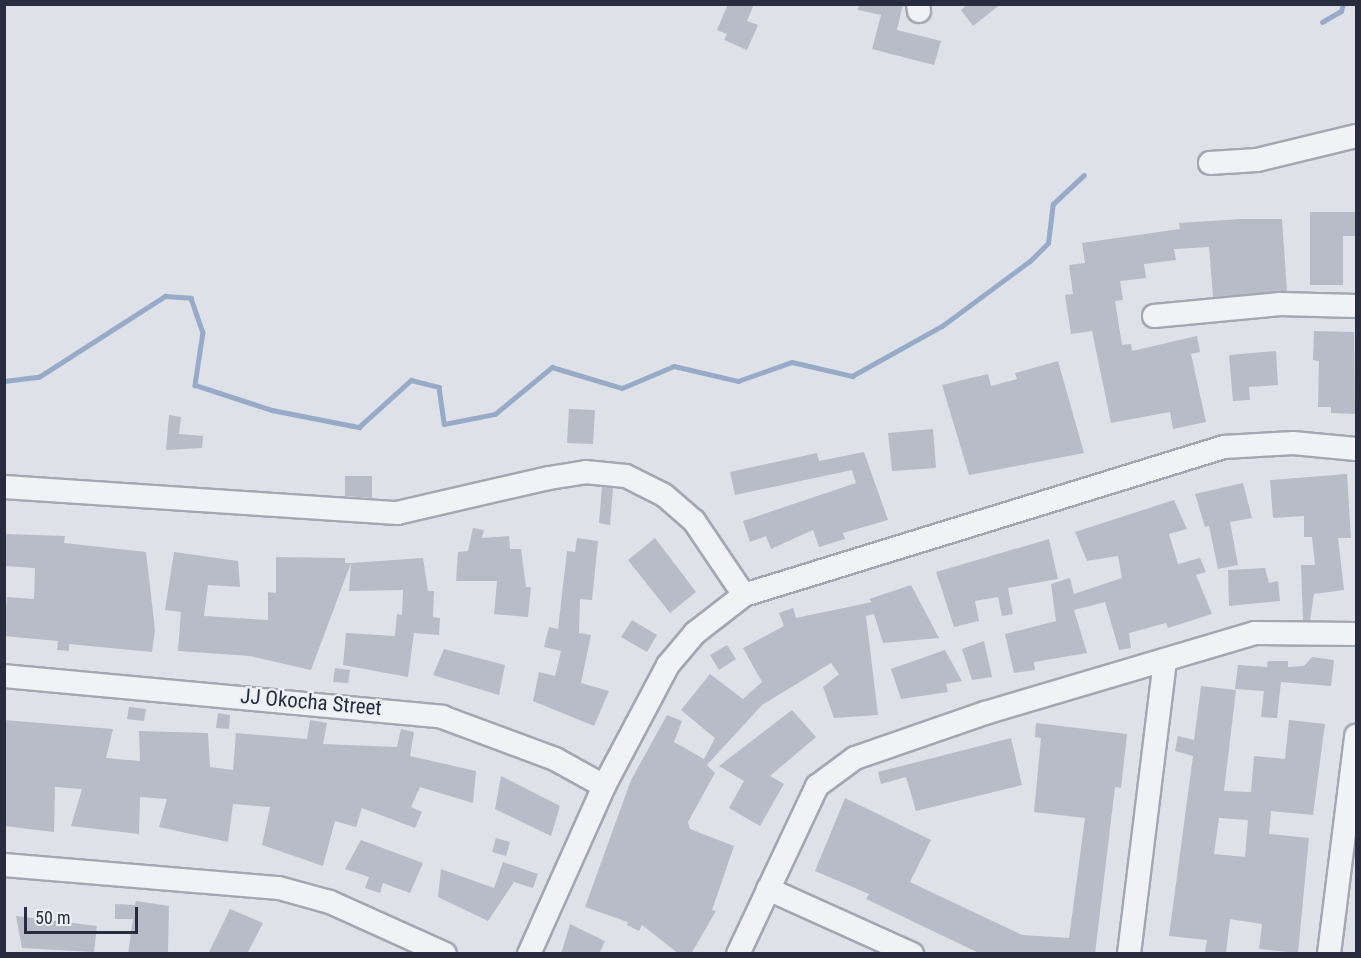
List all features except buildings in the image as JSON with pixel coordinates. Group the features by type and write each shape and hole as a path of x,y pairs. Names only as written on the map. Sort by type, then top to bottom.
{"street":[{"path":"1210,163 1257,160 1356,136"},
{"path":"1154,316 1281,304 1356,306"},
{"path":"529,954 603,786 668,665 695,633 744,596 1224,447 1293,443 1356,449"},
{"path":"4,487 397,513 585,472 626,476 664,495 694,521 744,596"},
{"path":"738,954 818,786 834,769 855,758 985,713 1256,633 1356,634"},
{"path":"1129,954 1165,660"},
{"name":"JJ Okocha Street","path":"4,676 442,717 555,759 603,786"},
{"path":"1329,954 1356,736"},
{"path":"4,865 279,888 330,902 445,954"},
{"path":"768,890 912,954"}],"waterway":[{"path":"1322,22 1341,11 1343,4"},
{"path":"4,381 39,377 165,296 191,298 203,332 195,385 272,410 359,427 411,380 439,387 444,424 495,414 552,367 622,388 674,366 738,381 792,362 852,376 942,326 1030,261 1048,243 1053,204 1084,175"}]}
